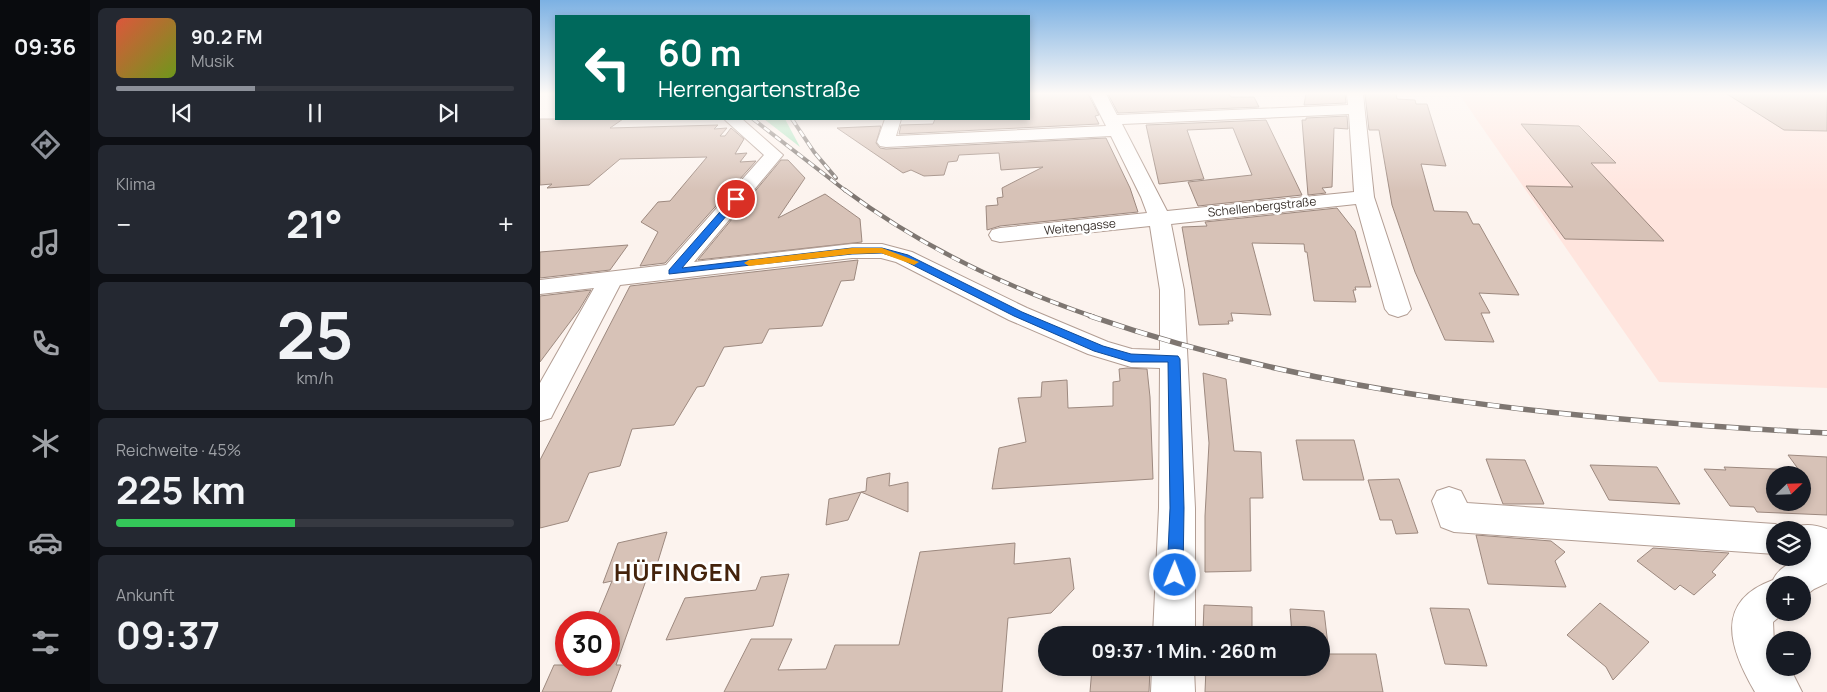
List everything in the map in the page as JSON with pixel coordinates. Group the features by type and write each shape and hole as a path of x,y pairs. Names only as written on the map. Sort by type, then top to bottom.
{"street":[{"path":"673,272 774,155 741,126"},
{"path":"891,126 886,142 1110,126"},
{"path":"1114,126 1160,218 1172,290 1177,508 1174,626"},
{"path":"1358,126 1364,197 1398,309"},
{"name":"Schellenbergstraße","path":"1160,218 1364,197"},
{"name":"Weitengasse","path":"1000,235 1160,218"},
{"path":"540,287 852,251 882,251 904,257 1018,314 1098,348 1131,358 1174,359"},
{"path":"540,410 553,368 611,279"},
{"path":"1449,501 1454,517 1766,537"},
{"path":"1811,541 1817,541 1827,551"},
{"path":"1802,576 1827,565"},
{"path":"1766,604 1760,609 1752,623 1750,632 1758,654 1780,692"},
{"path":"1172,692 1173,676"}],"shaded area":[{"path":"1481,126 1827,126 1827,388 1659,382"}],"green space":[{"path":"773,126 789,126 800,147"}],"building":[{"path":"540,126 612,126 610,128 717,126 714,129 727,128 720,136 725,136 731,128 744,139 735,154 747,153 740,162 756,161 665,263 640,266 658,232 641,222 658,202 670,201 707,157 620,159 589,185 547,188 552,184 540,185"},
{"path":"881,126 876,143 880,148 886,149 1106,138 1130,188 1138,212 1000,226 987,230 986,206 998,205 997,198 1003,197 1002,188 1043,167 1001,170 999,153 959,155 957,161 948,162 944,175 924,176 911,170 903,173 837,128"},
{"path":"901,126 1053,126 899,134"},
{"path":"1146,126 1269,126 1302,195 1198,206 1188,182 1252,175 1233,128 1187,130 1204,179 1159,184"},
{"path":"1303,126 1348,126 1348,129 1334,128 1332,187 1322,188 1326,193 1308,195"},
{"path":"1369,126 1434,126 1446,166 1421,164 1434,211 1467,212 1473,224 1479,224 1519,295 1479,293 1490,313 1481,313 1494,342 1445,340 1415,272 1392,205 1379,130 1369,130"},
{"path":"1523,126 1579,126 1616,163 1591,163 1664,241 1565,239 1526,186 1573,187"},
{"path":"1778,126 1827,126 1827,131 1784,130"},
{"path":"781,160 788,160 805,178 778,218 825,194 860,219 862,242 698,260"},
{"path":"1337,208 1355,231 1371,287 1355,287 1356,290 1353,290 1356,302 1314,301 1307,252 1305,252 1304,244 1252,243 1271,315 1231,313 1233,321 1228,321 1229,324 1199,325 1182,227 1207,226 1205,222"},
{"path":"628,245 610,270 540,278 540,252"},
{"path":"858,260 854,280 841,281 822,326 769,329 762,343 724,347 704,386 697,387 674,425 632,429 620,466 589,473 568,521 540,528 540,460 630,286"},
{"path":"591,290 579,310 540,362 540,296"},
{"path":"1119,369 1147,369 1153,479 992,489 999,448 1026,442 1018,398 1041,397 1042,382 1067,380 1068,408 1113,406 1113,382 1120,381"},
{"path":"1203,373 1226,379 1234,451 1261,452 1263,498 1250,498 1251,571 1205,572 1205,516 1209,443"},
{"path":"1296,440 1354,440 1364,480 1303,480"},
{"path":"1788,455 1827,457 1827,515 1757,512 1754,507 1730,506 1704,469 1726,470 1724,467 1766,469 1766,511 1811,511 1811,466 1796,466"},
{"path":"1486,459 1525,460 1544,504 1503,504"},
{"path":"1590,465 1657,467 1680,504 1609,500"},
{"path":"890,473 889,486 908,482 908,512 861,492 866,491 867,478"},
{"path":"1399,479 1418,533 1396,534 1392,520 1380,520 1368,480"},
{"path":"861,492 848,520 826,525 829,499"},
{"path":"667,532 655,571 649,572 620,654 620,611 600,611 612,581 603,583 618,543"},
{"path":"1476,535 1551,541 1565,552 1555,561 1566,587 1488,584"},
{"path":"1015,543 1014,564 1070,558 1074,589 1051,613 1008,618 1002,692 724,692 751,639 792,639 778,670 826,669 835,645 899,645 920,552"},
{"path":"1653,548 1729,553 1712,572 1716,575 1694,595 1680,585 1675,590 1637,561"},
{"path":"789,574 773,626 666,640 685,598 756,590 761,577"},
{"path":"1600,603 1649,642 1613,680 1606,667 1567,635"},
{"path":"1204,605 1252,607 1252,626 1203,626"},
{"path":"1430,608 1469,609 1487,666 1445,664"},
{"path":"1290,609 1324,611 1326,626 1291,626"},
{"path":"1330,654 1376,654 1383,692 1205,692 1206,676 1330,676"},
{"path":"554,665 555,676 617,676 611,692 542,692"},
{"path":"1091,676 1150,676 1149,692 1090,692"}],"railway":[{"path":"762,126 846,191"},
{"path":"797,126 814,152 836,178"},
{"path":"845,190 903,230 964,263 1028,292 1094,317"},
{"path":"1090,316 1180,344 1271,367 1362,386 1547,412 1640,421 1827,433"}],"slow traffic":[{"path":"749,263 852,251 882,251 914,262"}],"district":[{"name":"HÜFINGEN","path":"678,573"}],"route":[{"path":"736,199 673,272 852,251 882,251 904,257 1018,314 1098,348 1131,358 1174,359 1177,508 1175,575"}]}
